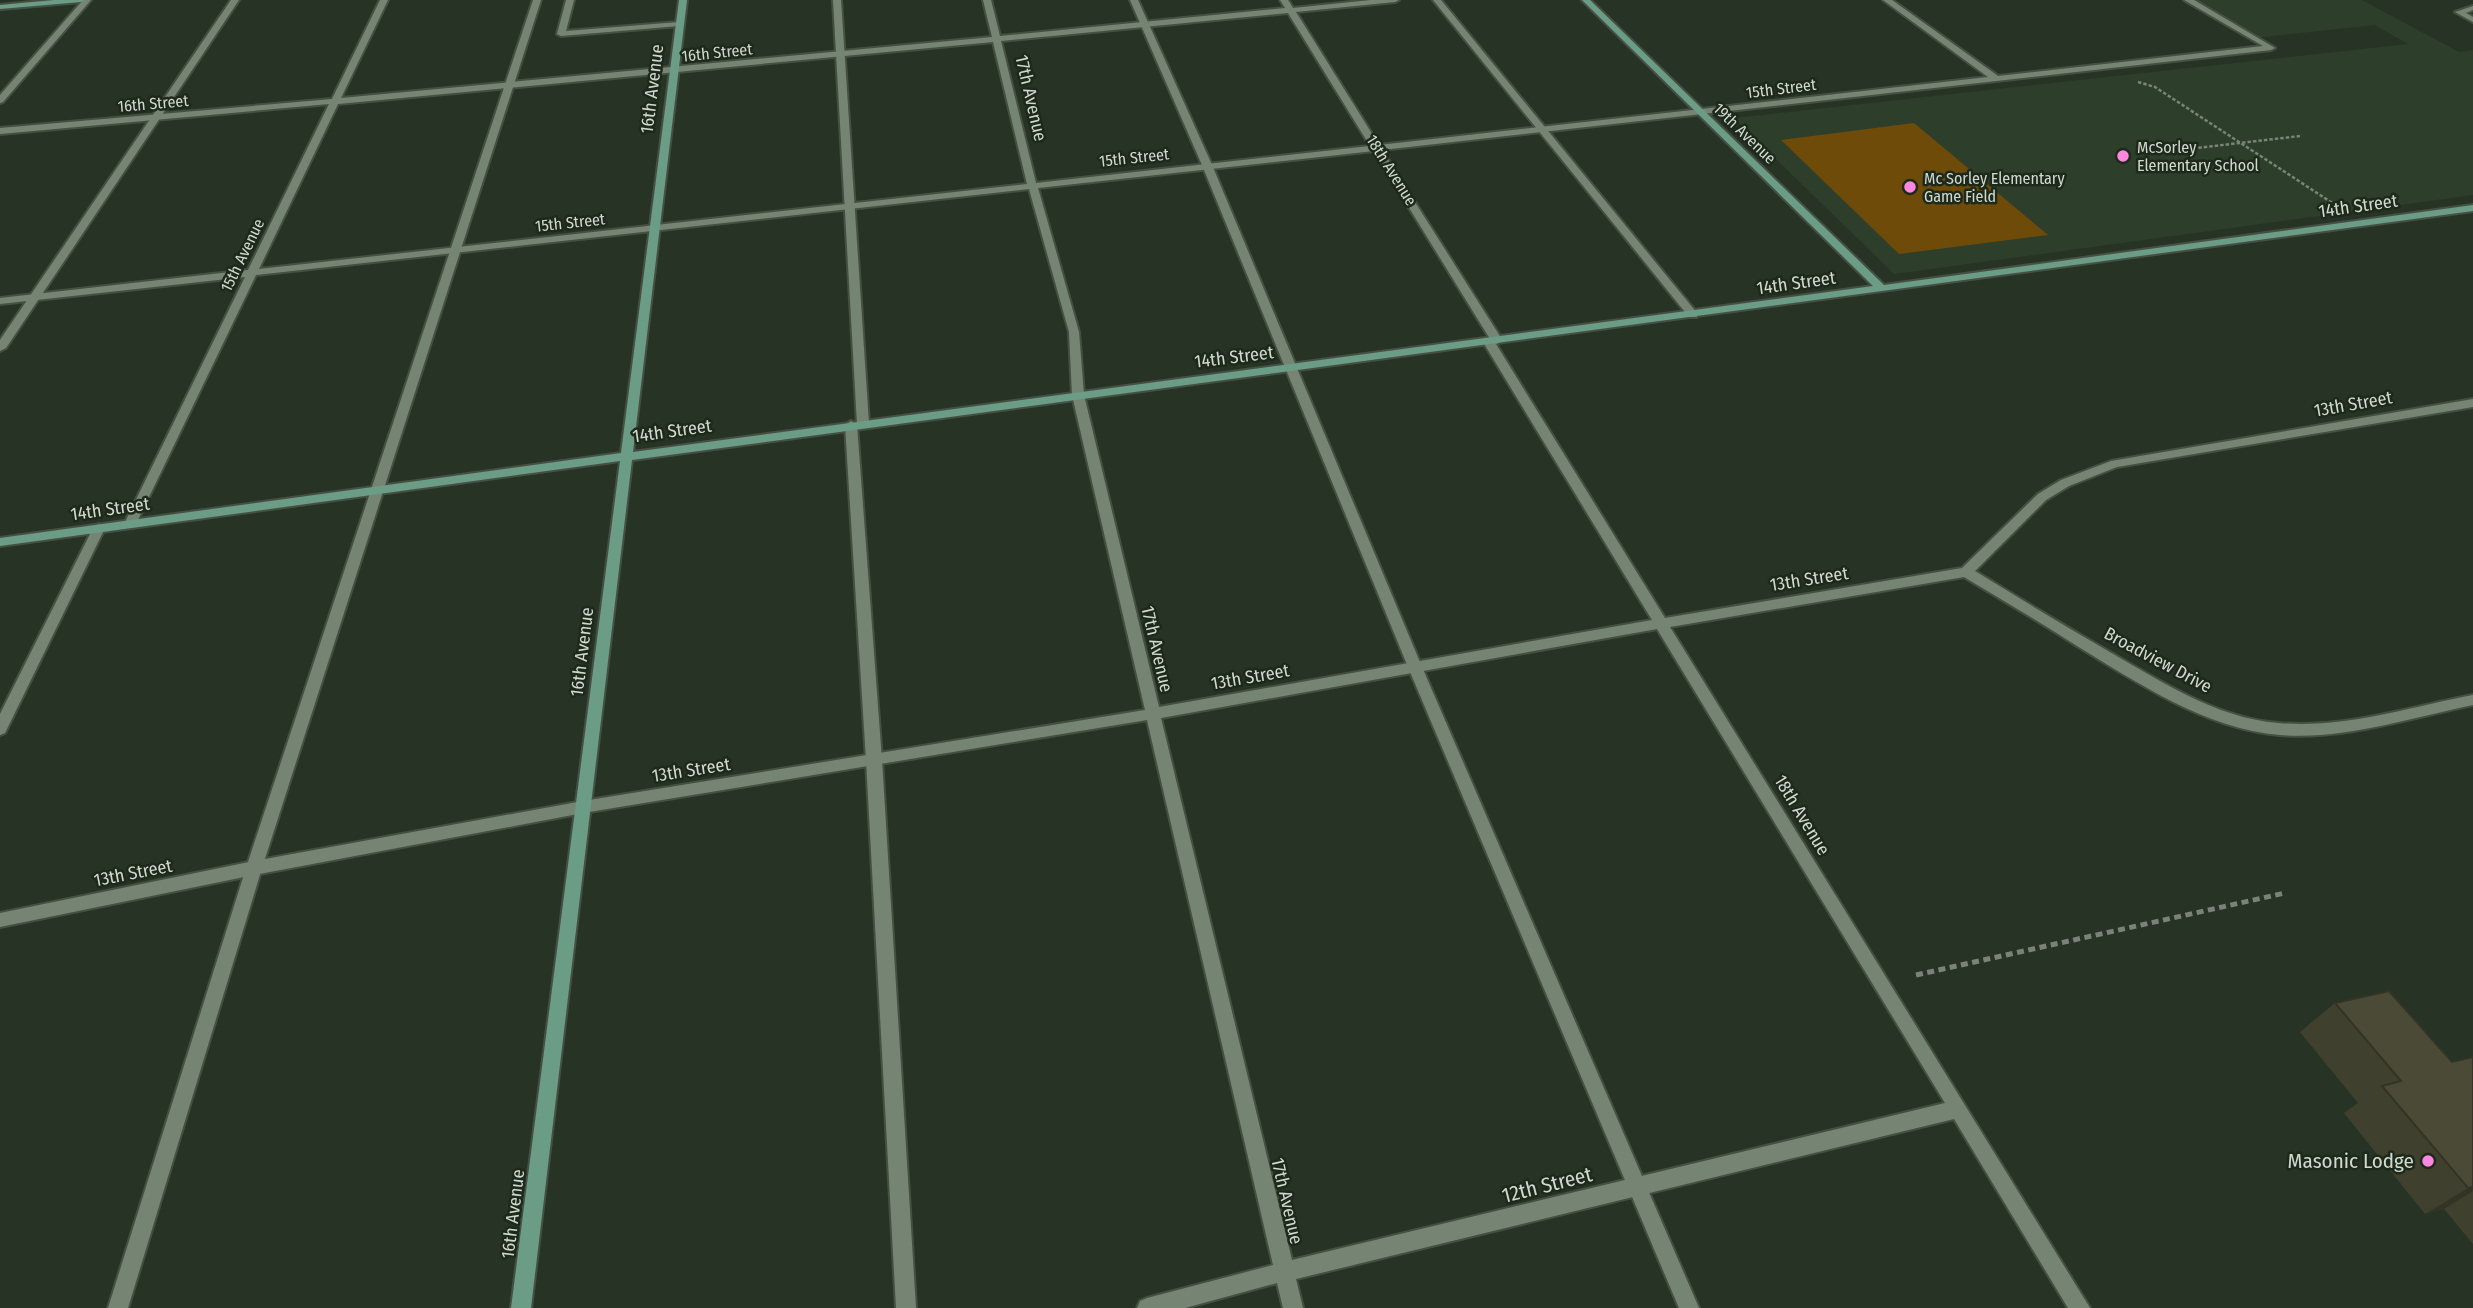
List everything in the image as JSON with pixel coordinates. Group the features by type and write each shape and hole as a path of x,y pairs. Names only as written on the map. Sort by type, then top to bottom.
{"street":[{"path":"0,6 81,0"},
{"path":"0,100 87,0"},
{"path":"0,348 235,0"},
{"name":"15th Avenue","path":"130,524 384,0"},
{"path":"118,1308 254,868 537,0"},
{"path":"570,0 561,34 680,24"},
{"name":"16th Avenue","path":"521,1308 682,0"},
{"path":"837,0 850,205 857,425 874,760 906,1308"},
{"name":"17th Avenue","path":"987,0 1032,184 1074,332 1078,395 1293,1308"},
{"path":"1134,0 1207,165 1415,667 1689,1308"},
{"name":"18th Avenue","path":"1284,0 1379,148 1493,342 2080,1308"},
{"name":"16th Street","path":"0,131 674,71 1395,0"},
{"path":"1437,0 1693,314"},
{"name":"19th Avenue","path":"1586,0 1882,289"},
{"path":"1887,0 1996,78"},
{"name":"15th Street","path":"0,302 1032,184 1702,113 2271,48 2188,0"},
{"path":"2473,8 2459,12 2473,20"},
{"name":"14th Street","path":"0,542 626,455 1493,342 2473,208"},
{"name":"13th Street","path":"0,920 254,868 583,807 1153,715 1663,623 1966,572 2042,497 2095,470 2153,457 2473,403"},
{"path":"0,729 99,528"},
{"name":"Broadview Drive","path":"1966,572 2189,702 2251,724 2312,730 2473,700"},
{"name":"12th Street","path":"1147,1308 1283,1272 1958,1109"}],"path":[{"path":"2135,80 2155,87 2350,214"},
{"path":"2171,151 2301,135"},
{"path":"1916,975 2285,893"}],"shaded area":[{"name":"McSorley Elementary School","path":"2188,0 2362,0 2459,52 2473,50 2473,195 1894,274 1734,118 2408,44 2375,25 2254,38"},
{"name":"Mc Sorley Elementary Game Field","path":"1914,123 2048,235 1899,254 1781,140"}],"building":[{"path":"2389,991 2452,1062 2473,1057 2473,1187 2468,1188 2382,1086 2401,1081 2335,1003"}],"place":[{"name":"McSorley Elementary School","path":"2123,156"},
{"name":"Mc Sorley Elementary Game Field","path":"1910,187"},
{"name":"Masonic Lodge","path":"2428,1161"}]}
